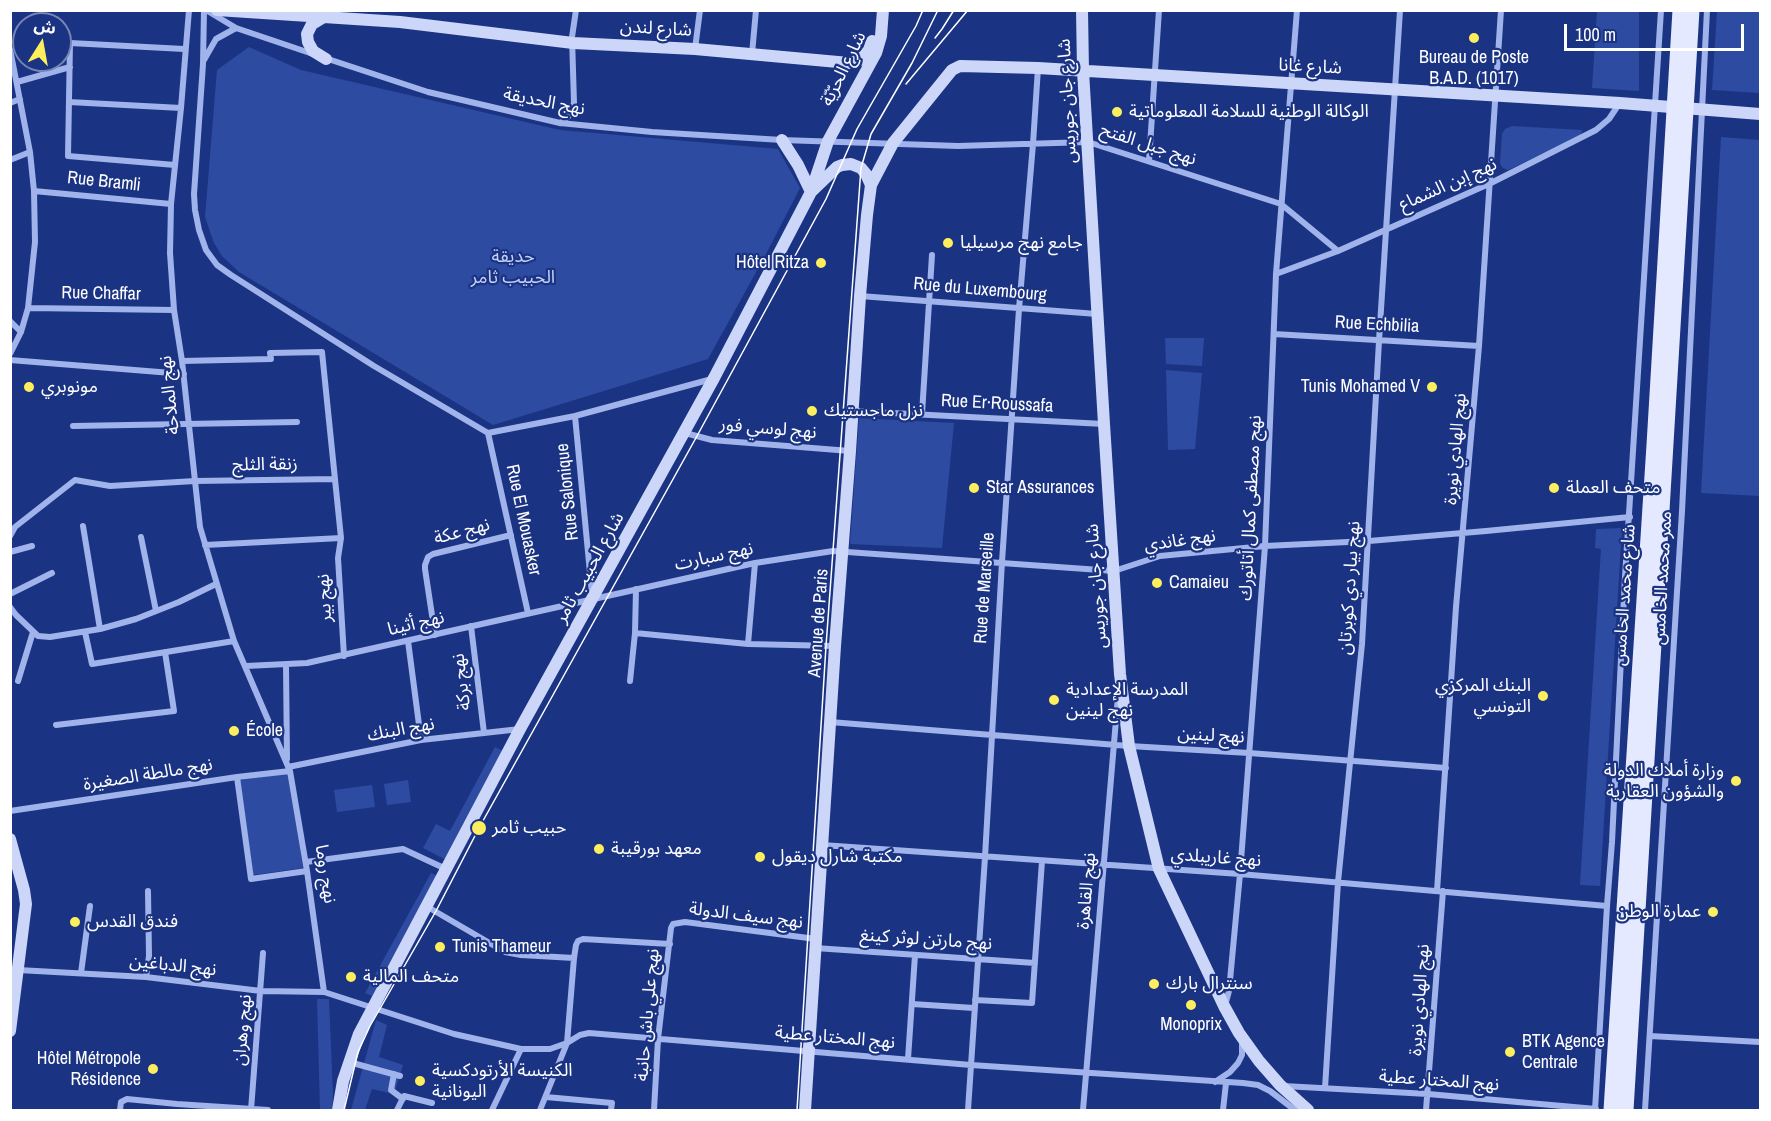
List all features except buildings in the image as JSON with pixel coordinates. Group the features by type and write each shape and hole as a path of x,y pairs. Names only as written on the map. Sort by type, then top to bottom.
{"main road":[{"name":"شارع لندن","path":"217,10 322,18 401,16 573,43 695,49 849,63 860,60 869,50 881,10"},
{"name":"شارع الحرّيّة","path":"828,141 876,53 881,36 881,10"},
{"name":"شارع جان جوريس","path":"1082,10 1083,71 1104,424 1120,674 1129,746 1158,869 1224,1006 1239,1033 1259,1061 1280,1085 1308,1110"},
{"name":"شارع محمد الخامس","path":"1601,1110 1654,445 1688,108 1680,10"},
{"name":"شارع محمد الخامس","path":"1626,1110 1688,108 1692,10"},
{"path":"322,18 312,24 307,34 313,51 326,59"},
{"name":"شارع غانا","path":"893,143 952,70 960,66 1038,68 1395,89 1761,114"},
{"path":"782,141 798,165 811,192 842,165 851,164 861,168 871,185"},
{"name":"شارع الحبيب ثامر","path":"374,1007 520,729 714,378 811,192 828,141"},
{"name":"Avenue de Paris","path":"805,1110 860,296 871,185 893,143"},
{"path":"10,839 26,904 18,970 13,985 10,1031"},
{"path":"338,1110 348,1062 359,1034 374,1007"}],"street":[{"name":"نهج الملاحة","path":"189,10 171,204 170,253 174,310 184,374 200,527 234,641 288,766"},
{"path":"205,10 194,194 199,230 206,250 217,265 374,366 488,433 575,416 714,378"},
{"name":"نهج الحديقة","path":"205,10 236,28 428,92 560,123 782,141 893,143"},
{"path":"560,123 569,116 574,103 573,28 576,10"},
{"path":"695,49 700,10"},
{"path":"752,54 756,10"},
{"path":"1149,161 1159,10"},
{"name":"نهج مصطفى كمال أتاتورك","path":"1224,1006 1229,991 1240,874 1265,546 1276,274 1297,10"},
{"name":"نهج بيار دي كوبرتان","path":"1325,1088 1338,882 1362,644 1400,10"},
{"name":"نهج الهادي نويرة","path":"1426,1110 1456,607 1479,346 1501,10"},
{"name":"شارع محمد الخامس","path":"1601,1110 1607,906 1625,577 1661,10"},
{"name":"ممر محمد الخامس","path":"1645,1110 1681,523 1688,108 1707,10"},
{"path":"203,64 207,52 216,39 236,28"},
{"path":"72,43 184,49"},
{"path":"10,49 30,153 34,191 34,242 28,308 21,332 10,354"},
{"name":"Rue de Marseille","path":"968,1110 1011,420 1034,144 1038,68"},
{"path":"17,82 52,72"},
{"path":"70,72 68,156 175,165"},
{"path":"10,103 20,99"},
{"path":"69,102 181,108"},
{"name":"نهج إبن الشماع","path":"1276,274 1338,251 1491,183 1596,130 1609,119 1620,103"},
{"name":"نهج جبل الفتح","path":"893,143 958,146 1088,142 1281,204 1338,251"},
{"path":"10,160 30,153"},
{"name":"Rue Bramli","path":"34,191 171,204"},
{"path":"922,414 933,255"},
{"name":"Rue du Luxembourg","path":"860,296 1098,314"},
{"name":"Rue Chaffar","path":"28,308 174,310"},
{"path":"10,321 21,332"},
{"name":"Rue Echbilia","path":"1274,334 1479,346"},
{"name":"نهج بير","path":"182,360 271,359 270,353 322,352 341,538 338,558 344,656"},
{"path":"10,360 184,374"},
{"name":"Rue Er·Roussafa","path":"853,411 1104,424"},
{"name":"Rue Salonique","path":"575,416 593,600"},
{"path":"73,426 297,422"},
{"name":"Rue El Mouasker","path":"488,433 528,614"},
{"name":"نهج لوسي فور","path":"684,433 712,440 850,451"},
{"name":"زنقة الثلج","path":"10,536 15,527 75,480 110,486 195,481 335,479"},
{"name":"نهج غاندي","path":"842,551 1114,571 1160,556 1265,546 1464,533 1630,517"},
{"path":"83,526 100,629"},
{"name":"نهج عكة","path":"435,635 425,569 428,557 432,554 511,535"},
{"path":"141,537 156,611"},
{"path":"205,545 341,538"},
{"path":"10,552 32,546"},
{"name":"نهج سبارت","path":"593,600 755,563 842,551"},
{"path":"748,644 755,563"},
{"path":"10,594 52,573"},
{"path":"10,607 38,636 50,638 100,629 135,619 216,584"},
{"path":"630,681 635,633 636,589"},
{"name":"نهج أثينا","path":"246,666 307,663 344,656 593,600"},
{"name":"نهج بركة","path":"471,626 484,733"},
{"path":"18,681 33,632"},
{"path":"86,632 93,664 234,641"},
{"path":"635,633 748,644 835,646"},
{"path":"408,641 421,740"},
{"path":"56,725 174,711 165,652"},
{"path":"286,665 288,766"},
{"name":"نهج القاهرة","path":"1083,1110 1120,674"},
{"name":"نهج لينين","path":"830,722 1113,745 1446,768"},
{"name":"نهج البنك","path":"288,766 421,740 520,729"},
{"name":"نهج مالطة الصغيرة","path":"10,811 237,777 288,766"},
{"name":"نهج روما","path":"288,766 306,862 324,992"},
{"path":"237,777 250,877 254,879 307,871"},
{"name":"نهج غاريبلدي","path":"822,845 1240,874 1607,906"},
{"path":"306,862 403,849 446,869"},
{"path":"975,1000 1032,1003 1042,861"},
{"path":"146,977 149,956 148,891"},
{"path":"81,973 90,906"},
{"path":"426,906 511,953 574,958"},
{"name":"نهج سيف الدولة","path":"673,924 685,922 816,943"},
{"name":"نهج علي باش حانبة","path":"654,1110 658,1039 673,924"},
{"path":"540,1110 567,1043 574,958 578,941 583,939 670,944"},
{"name":"نهج مارتن لوثر كينغ","path":"816,943 915,955 1035,963"},
{"name":"نهج وهران","path":"251,1110 263,953"},
{"path":"908,1059 915,955"},
{"name":"نهج الدباغين","path":"18,970 146,977 261,991 324,992 374,1007"},
{"path":"912,1004 975,1008"},
{"name":"نهج المختار عطية","path":"374,1007 454,1034 521,1049 550,1049 589,1033 971,1065 1258,1085 1295,1110"},
{"path":"1215,1082 1230,1072 1242,1055 1243,1046 1239,1033"},
{"path":"1650,1036 1761,1042"},
{"path":"492,1110 521,1049"},
{"path":"348,1062 397,1075 391,1090 403,1099"},
{"path":"1223,1110 1226,1083"},
{"name":"نهج المختار عطية","path":"1280,1085 1428,1094 1601,1110"},
{"path":"397,1110 404,1096 432,1103"},
{"path":"546,1097 612,1103 611,1110"},
{"path":"120,1110 121,1102 127,1099 177,1107 268,1110"}],"green space":[{"path":"1597,11 1639,11 1639,91 1592,88"},
{"path":"1717,11 1760,11 1760,93 1712,90"},
{"name":"حديقة الحبيب ثامر","path":"249,47 301,70 560,130 778,149 800,188 708,359 493,425 239,272 222,256 214,243 205,217 217,70"},
{"path":"1512,126 1582,130 1581,136 1508,170 1500,164 1502,134 1505,129"},
{"path":"1721,137 1760,140 1760,496 1701,493"},
{"path":"1165,338 1204,338 1202,366 1166,364"},
{"path":"1166,370 1202,373 1195,449 1168,450"},
{"path":"859,418 954,423 942,548 850,544"},
{"path":"1622,528 1600,886 1580,885 1601,549 1595,548 1596,529"},
{"path":"495,747 505,752 448,861 423,848 436,824 450,831"},
{"path":"290,773 303,868 253,875 240,780"},
{"path":"408,780 411,802 387,805 384,784"},
{"path":"372,785 375,807 337,812 334,790"},
{"path":"431,873 438,876 372,996 365,993"},
{"path":"317,999 329,999 332,1110 320,1110"},
{"path":"376,1020 387,1025 379,1057 403,1065 394,1094 372,1089 365,1110 351,1110"}],"tram line":[{"path":"344,1110 358,1052 370,1026 436,911 479,828 826,199 857,129 923,10"},
{"path":"797,1110 826,646 861,168 871,134 912,63 938,10"},
{"path":"935,38 954,10"},
{"path":"906,84 968,10"}],"place":[{"name":"Bureau de Poste B.A.D. (1017)","path":"1474,38"},
{"name":"الوكالة الوطنية للسلامة المعلوماتية","path":"1117,112"},
{"name":"جامع نهج مرسيليا","path":"948,243"},
{"name":"Hôtel Ritza","path":"821,263"},
{"name":"مونوبري","path":"29,387"},
{"name":"Tunis Mohamed V","path":"1432,387"},
{"name":"نزل ماجستيك","path":"812,411"},
{"name":"Star Assurances","path":"974,488"},
{"name":"متحف العملة","path":"1554,488"},
{"name":"Camaieu","path":"1157,583"},
{"name":"البنك المركزي التونسي","path":"1543,696"},
{"name":"المدرسة الإعدادية نهج لينين","path":"1054,700"},
{"name":"École","path":"234,731"},
{"name":"وزارة أملاك الدولة والشؤون العقارية","path":"1736,781"},
{"name":"حبيب ثامر","path":"479,828"},
{"name":"معهد بورقيبة","path":"599,849"},
{"name":"مكتبة شارل ديقول","path":"760,857"},
{"name":"عمارة الوطن","path":"1713,912"},
{"name":"فندق القدس","path":"75,922"},
{"name":"Tunis Thameur","path":"440,947"},
{"name":"متحف المالية","path":"351,977"},
{"name":"سنترال بارك","path":"1154,984"},
{"name":"Monoprix","path":"1191,1005"},
{"name":"BTK Agence Centrale","path":"1510,1052"},
{"name":"Hôtel Métropole Résidence","path":"153,1069"},
{"name":"الكنيسة الأرتودكسية اليونانية","path":"420,1081"}]}
